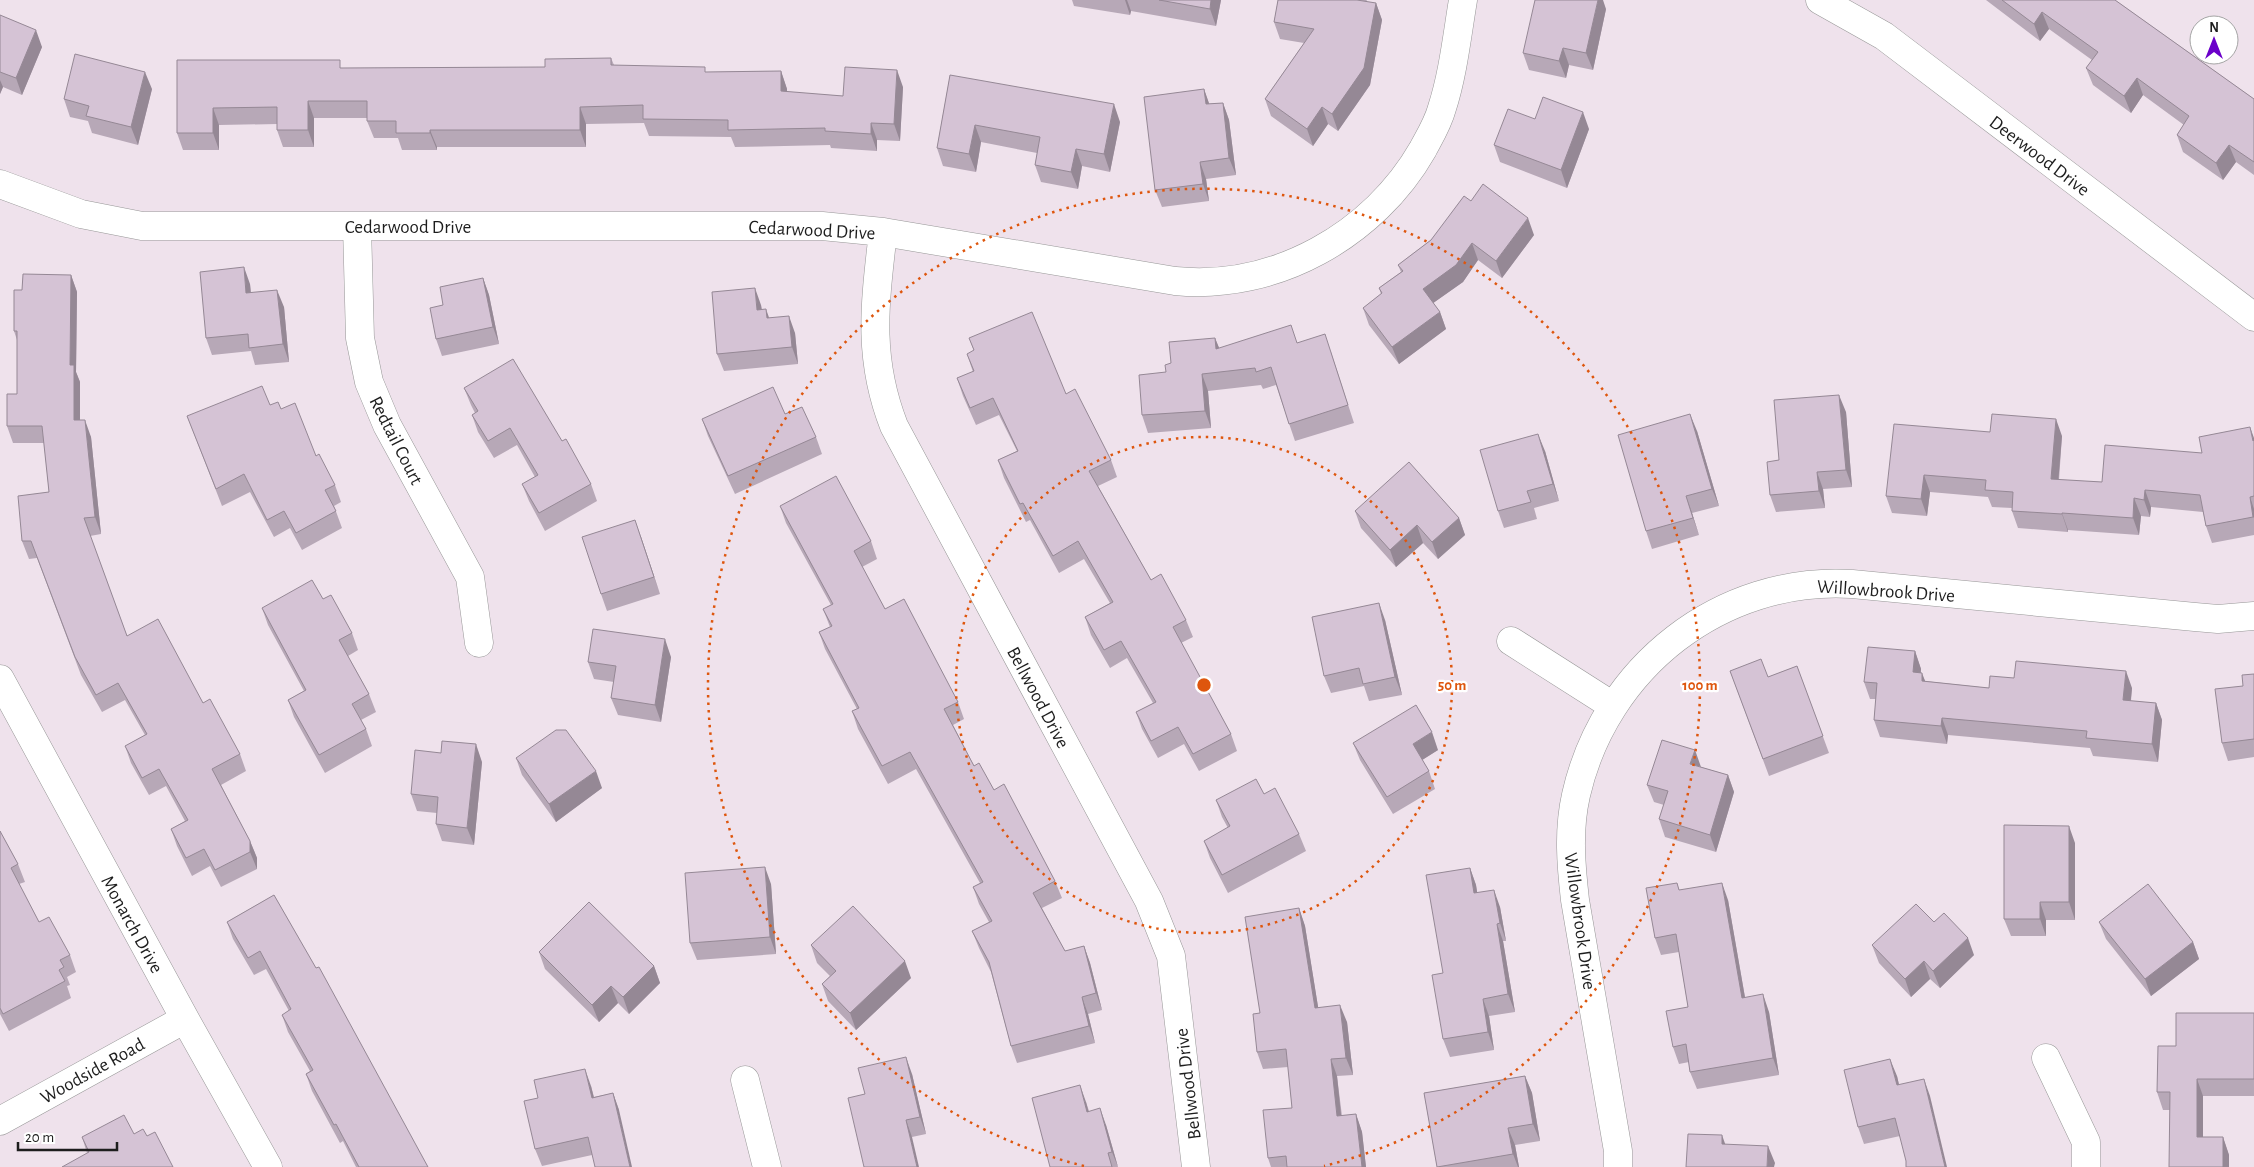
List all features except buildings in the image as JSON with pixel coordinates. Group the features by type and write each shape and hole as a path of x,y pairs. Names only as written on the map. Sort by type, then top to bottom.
{"street":[{"name":"Cedarwood Drive","path":"0,184 81,214 142,226 822,226 883,232 1187,282 1239,279 1309,256 1349,233 1402,183 1416,162 1442,108 1463,0"},
{"name":"Deerwood Drive","path":"1820,0 1884,36 2254,317"},
{"name":"Redtail Court","path":"357,226 360,338 368,382 387,425 470,577 479,643"},
{"name":"Bellwood Drive","path":"883,232 874,336 877,365 887,409 894,426 1159,922 1173,966 1196,1167"},
{"name":"Willowbrook Drive","path":"1618,1167 1618,1151 1575,900 1570,832 1575,796 1584,768 1613,706 1647,665 1688,628 1715,612 1746,599 1798,586 1852,584 2218,619 2254,616"},
{"path":"1511,641 1613,706"},
{"name":"Monarch Drive","path":"0,679 185,1019 268,1167"},
{"name":"Woodside Road","path":"0,1121 185,1019"},
{"path":"2046,1058 2086,1142 2086,1167"},
{"path":"745,1080 767,1167"}]}
